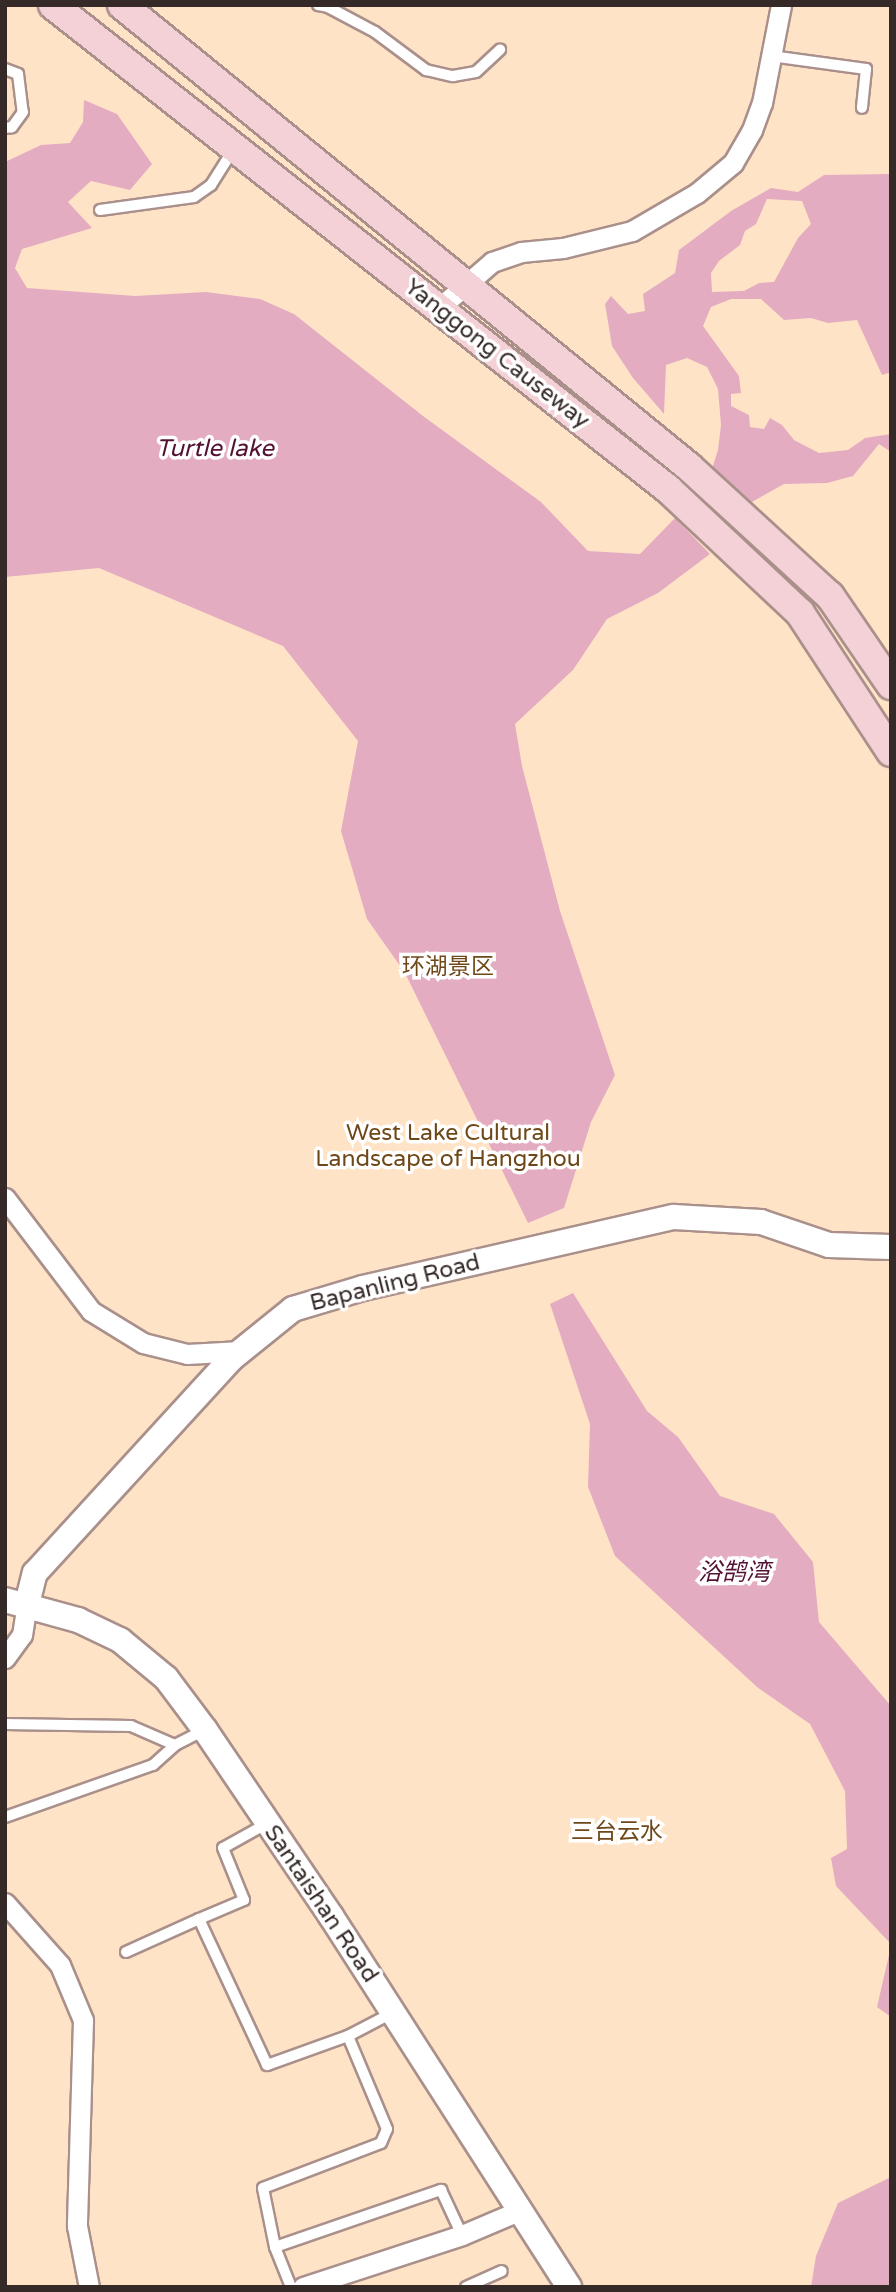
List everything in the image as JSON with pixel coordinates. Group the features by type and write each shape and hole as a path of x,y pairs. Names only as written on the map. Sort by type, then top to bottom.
{"main road":[{"name":"Yanggong Causeway","path":"53,5 668,489 800,613 891,752"},
{"name":"Yanggong Causeway","path":"122,5 689,467 830,596 891,685"}],"street":[{"path":"439,308 492,262 521,252 563,248 632,231 697,193 733,163 752,131 762,103 781,5"},
{"path":"5,1198 91,1311 143,1343 187,1354 241,1351"},
{"name":"Bapanling Road","path":"16,1602 35,1573 241,1351 293,1309 363,1288 674,1217 761,1222 829,1245 891,1247"},
{"path":"5,1658 22,1635 16,1602"},
{"name":"Santaishan Road","path":"16,1602 78,1620 120,1640 166,1678 205,1730 393,2013 569,2287"},
{"path":"5,1903 60,1965 83,2021 77,2226 89,2287"},
{"path":"303,2287 462,2235 521,2210"}],"lane":[{"path":"318,5 328,7 375,32 426,70 453,76 476,72 500,50"},
{"path":"771,56 866,69 862,108"},
{"path":"5,69 18,74 23,112 12,127 5,128"},
{"path":"100,210 194,197 211,185 234,148"},
{"path":"5,1724 131,1726 174,1745"},
{"path":"5,1817 153,1765 174,1745 205,1730"},
{"path":"125,1952 244,1900 223,1848 267,1824"},
{"path":"199,1919 267,2065 348,2036 393,2013"},
{"path":"291,2287 275,2247 263,2188 381,2143 387,2129 348,2036"},
{"path":"275,2247 441,2190 462,2235"},
{"path":"466,2287 502,2272"}],"green space":[{"name":"环湖景区","path":"5,5 891,5 891,2287 5,2287"}],"water":[{"name":"Turtle lake","path":"84,100 117,114 152,164 130,190 91,181 68,202 92,228 22,249 15,268 27,288 135,296 206,292 260,299 294,314 423,416 541,502 588,551 640,554 675,518 710,554 658,593 607,619 573,670 515,724 522,766 560,911 615,1075 591,1122 564,1208 528,1223 405,973 367,919 341,831 358,741 283,646 99,568 5,577 5,162 41,145 70,143 83,122"},
{"path":"891,174 891,372 882,375 857,320 828,323 811,318 784,320 761,299 731,299 711,307 703,326 739,376 741,393 731,394 731,406 749,415 750,427 764,429 770,418 782,425 794,440 819,453 848,450 865,438 891,434 891,452 879,444 853,476 827,483 784,484 741,508 710,475 718,450 721,425 718,389 707,367 687,358 666,365 664,414 633,378 612,346 605,304 611,296 628,314 645,311 643,294 675,273 679,250 731,211 771,188 798,192 824,175","holes":["767,199 802,201 811,224 798,238 774,282 759,283 744,291 712,292 711,273 719,261 740,245 745,231 756,224"]},
{"name":"浴鹄湾","path":"573,1293 647,1411 678,1437 720,1496 774,1514 813,1562 819,1622 891,1706 891,1944 836,1886 831,1858 847,1849 845,1791 810,1724 757,1687 615,1556 588,1487 590,1424 550,1304"},
{"path":"891,1946 891,2017 877,2007"},
{"path":"891,2177 891,2287 811,2287 816,2256 838,2203"}],"park label":[{"name":"West Lake Cultural Landscape of Hangzhou","path":"448,1146"},
{"name":"三台云水","path":"617,1832"}]}
